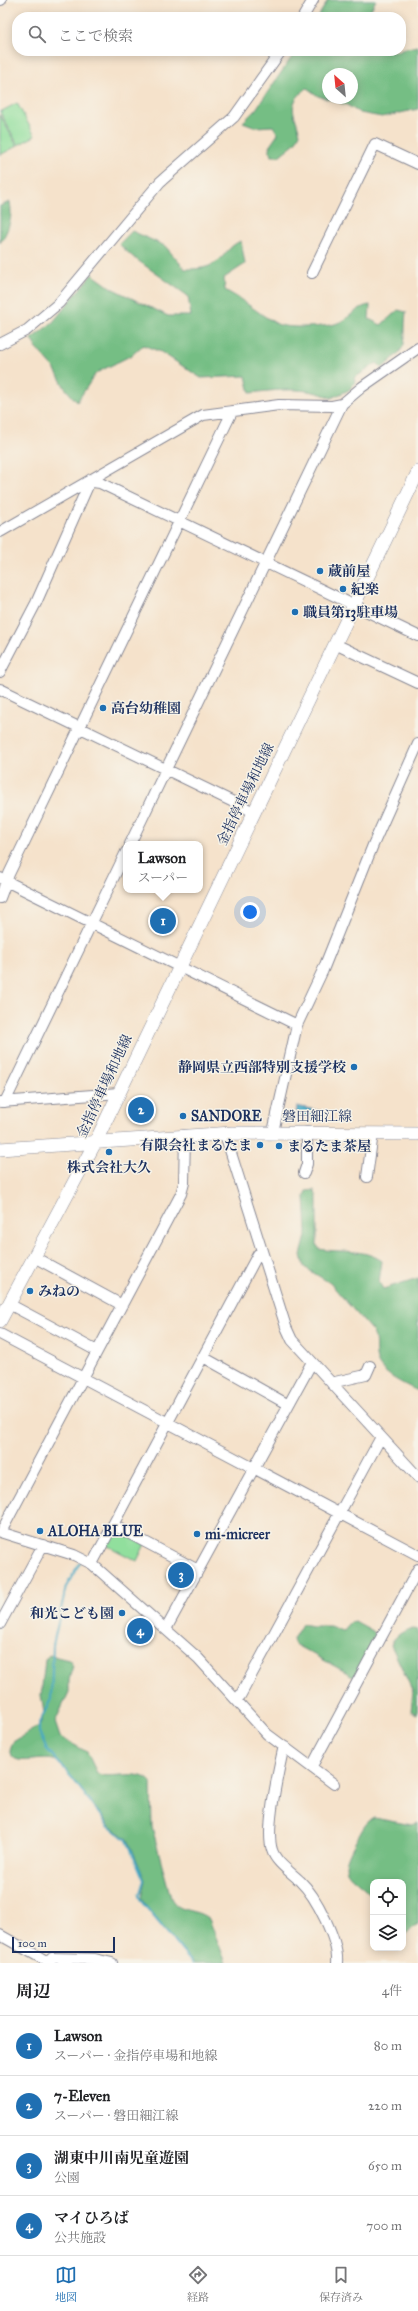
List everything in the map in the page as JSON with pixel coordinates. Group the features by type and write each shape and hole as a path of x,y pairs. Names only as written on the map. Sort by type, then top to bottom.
{"main road":[{"name":"金指停車場和地線","path":"1,1319 96,1141 418,472"},
{"name":"磐田細江線","path":"0,1149 186,1135 273,1132 418,1134"}],"street":[{"path":"306,12 314,0"},
{"path":"0,344 27,330 59,303 160,182 234,117 277,56"},
{"path":"312,273 375,144 418,164"},
{"path":"131,841 342,404 362,387 418,348"},
{"path":"0,532 203,415 279,405 332,406 342,404"},
{"path":"0,898 4,880 9,874 232,412"},
{"path":"91,479 93,482 100,483 265,564 418,636"},
{"path":"0,672 36,603 91,479"},
{"path":"335,644 418,684"},
{"path":"0,689 254,812"},
{"path":"273,1132 297,1025 323,970 373,845 418,744"},
{"path":"3,1102 123,858"},
{"path":"4,880 297,1025"},
{"path":"3,1102 118,1093"},
{"path":"304,1173 307,1164 307,1132"},
{"path":"367,1177 373,1133"},
{"path":"225,1134 289,1334 312,1362 418,1477"},
{"path":"186,1135 183,1190 1,1532 74,1555 92,1564 202,1662 267,1734 312,1766 334,1784"},
{"path":"92,1564 258,1254 262,1253"},
{"path":"34,1257 122,1305"},
{"path":"9,1304 97,1351"},
{"path":"0,1334 418,1555"},
{"path":"203,1357 287,1404"},
{"path":"166,1629 287,1404 312,1362"},
{"path":"332,1384 368,1374 370,1366"},
{"path":"236,1700 240,1696 381,1436"},
{"path":"113,1525 198,1570"},
{"path":"0,1624 43,1545"},
{"path":"312,1766 418,1569"},
{"path":"285,1747 282,1750 273,1799 271,1846 276,1858 306,1887 330,1930 336,1945 337,1963"},
{"path":"0,1935 50,1963 52,1958 95,1959 112,1963"}],"green space":[{"path":"328,0 376,0 370,12 321,12"},
{"path":"418,46 418,109 382,117 360,113 344,104 358,104 358,68 322,68 322,97 307,88 296,99 293,109 300,134 295,143 279,156 271,156 269,147 278,134 273,126 256,127 243,122 256,109 293,56 406,56 406,48"},
{"path":"17,103 35,136 18,145 0,112"},
{"path":"0,115 17,146 0,155"},
{"path":"10,202 10,223 0,243 0,206"},
{"path":"132,231 165,246 185,269 200,268 212,265 233,245 241,241 245,264 224,278 225,290 270,320 282,326 306,327 335,324 361,308 370,305 369,319 381,325 398,310 406,312 405,338 402,348 392,360 382,368 377,363 354,378 355,382 349,390 331,398 302,390 281,390 250,393 246,376 201,378 161,352 143,345 132,355 96,373 77,402 65,388 54,368 37,349 31,339 53,322 92,274 113,289 168,316 191,316 188,296 133,257 119,244"},
{"path":"314,1190 317,1196 317,1245 319,1249 368,1254 382,1261 379,1282 383,1289 418,1278 418,1391 392,1377 381,1367 376,1355 374,1334 372,1331 330,1283 304,1267 301,1255 307,1232 305,1196 307,1191"},
{"path":"114,1529 145,1544 137,1561 106,1545"},
{"path":"176,1561 194,1570 186,1588 167,1577"},
{"path":"355,1621 373,1631 377,1638 357,1674 353,1676 294,1644 293,1639 302,1624 312,1626 330,1626 342,1631 350,1622"},
{"path":"407,1630 418,1630 417,1714 411,1711 413,1692 391,1645 400,1634"},
{"path":"49,1655 69,1660 73,1666 69,1679 69,1692 55,1722 60,1737 87,1752 97,1773 101,1775 134,1775 146,1778 151,1782 152,1827 171,1898 174,1903 183,1909 199,1913 209,1919 226,1963 193,1963 150,1913 141,1898 145,1880 128,1839 109,1825 60,1763 55,1760 48,1759 21,1760 12,1756 10,1749 13,1742 40,1725 44,1713 41,1695 45,1660"},
{"path":"374,1818 412,1825 418,1823 418,1924 406,1934 406,1879 370,1879 370,1894 352,1877 346,1867 350,1852 362,1830"}],"water":[{"path":"297,1106 324,1112 322,1120 296,1114"}],"waterway":[{"path":"80,1562 66,1587 53,1645 51,1699 39,1723 39,1732 46,1748 73,1779 108,1826 127,1840 144,1880 139,1896 141,1901 192,1963"}],"place":[{"name":"蔵前屋","path":"320,571"},
{"name":"紀楽","path":"343,589"},
{"name":"職員第13駐車場","path":"295,612"},
{"name":"高台幼稚園","path":"103,708"},
{"name":"Lawson","path":"163,921"},
{"name":"静岡県立西部特別支援学校","path":"354,1067"},
{"name":"7-Eleven","path":"141,1110"},
{"name":"SANDORE","path":"183,1116"},
{"name":"有限会社まるたま","path":"260,1145"},
{"name":"まるたま茶屋","path":"279,1146"},
{"name":"株式会社大久","path":"109,1152"},
{"name":"みねの","path":"30,1291"},
{"name":"ALOHA BLUE","path":"40,1531"},
{"name":"mi-micreer","path":"197,1534"},
{"name":"湖東中川南児童遊園","path":"181,1575"},
{"name":"和光こども園","path":"122,1613"},
{"name":"マイひろば","path":"140,1631"}]}
